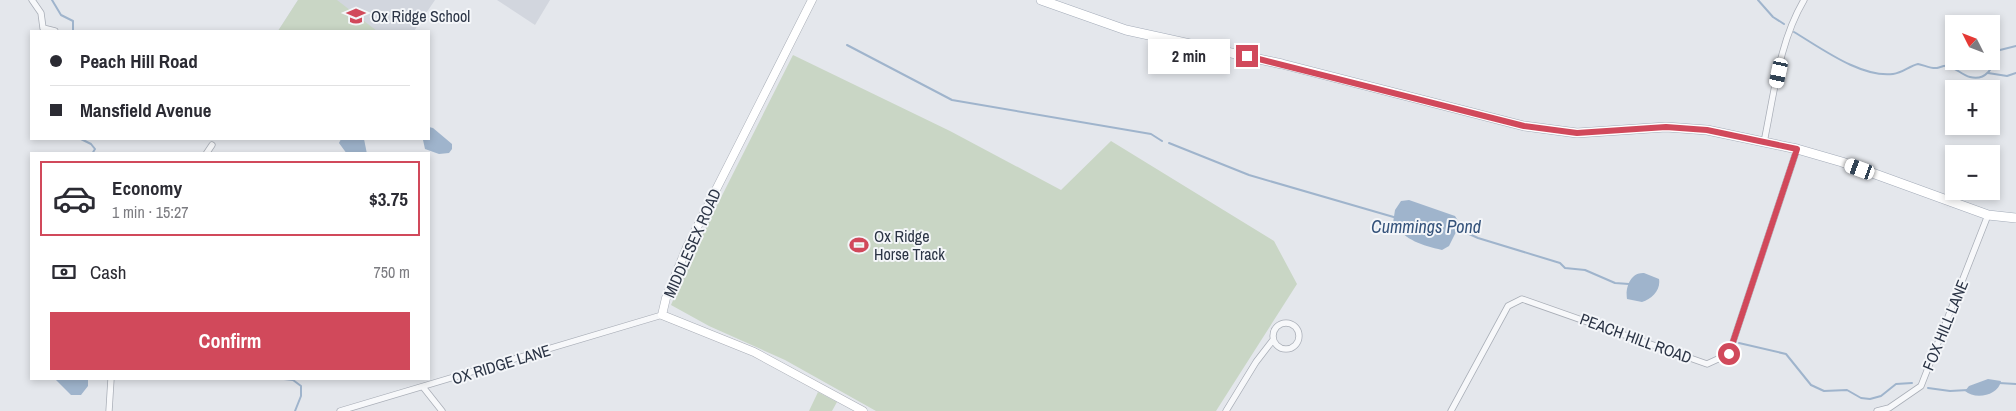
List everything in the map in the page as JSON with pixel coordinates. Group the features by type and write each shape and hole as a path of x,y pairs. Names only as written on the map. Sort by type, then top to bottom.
{"main road":[{"name":"MIDDLESEX ROAD","path":"812,0 687,247 666,298 662,315 754,352 862,411"},
{"path":"1040,0 1126,30 1282,64 1524,126 1577,133 1666,127 1707,130 1797,149 1842,162 1988,215 2016,218"}],"street":[{"path":"32,0 41,13 42,30"},
{"path":"1764,142 1786,38 1792,20 1804,0"},
{"path":"207,152 212,145"},
{"name":"PEACH HILL ROAD","path":"1450,411 1508,306 1522,299 1707,364 1729,354 1797,149"},
{"name":"FOX HILL LANE","path":"1876,411 1890,408 1921,386 1988,215"},
{"name":"OX RIDGE LANE","path":"340,411 662,315"},
{"path":"1226,411 1256,362 1273,340 1273,332 1282,323 1292,324 1298,332 1296,344 1290,349 1281,349 1273,340"},
{"path":"109,411 111,380"},
{"path":"423,387 442,411"}],"shaded area":[{"name":"Ox Ridge School","path":"298,0 435,0 415,30 279,30"},
{"name":"Ox Ridge School","path":"497,0 550,0 535,25"}],"green space":[{"path":"298,0 337,0 376,30 279,30"},
{"path":"793,55 950,131 1061,190 1111,141 1274,241 1297,284 1216,411 876,411 785,360 709,326 671,305 698,243"},
{"path":"818,392 837,402 832,411 809,411"}],"water":[{"path":"430,127 452,144 452,149 449,153 439,154 425,149 423,140 430,140"},
{"path":"340,140 364,140 367,152 346,152 339,143"},
{"name":"Cummings Pond","path":"1409,200 1455,216 1460,224 1449,246 1442,250 1428,246 1409,238 1398,229 1393,223 1395,210 1401,201"},
{"path":"1639,273 1659,279 1659,287 1649,299 1642,302 1627,299 1630,281"},
{"path":"1988,379 2001,381 1996,390 1991,393 1980,396 1969,394 1965,391 1969,386"},
{"path":"56,380 88,380 88,386 81,395 71,395"}],"waterway":[{"path":"52,0 61,15 73,21 73,30"},
{"path":"1758,0 1773,17 1784,24"},
{"path":"1794,32 1855,67 1881,74 1897,73 1918,64 1935,68 1948,66 1967,76 1980,77 1985,75 1991,68 1995,54 2000,50 2016,46"},
{"path":"847,45 952,100 1151,134 1162,141"},
{"path":"1988,73 2007,76 2016,73"},
{"path":"83,140 91,144 95,149 93,152"},
{"path":"1169,143 1249,175 1397,218"},
{"path":"1458,229 1478,238 1560,263 1565,268 1585,270 1615,283 1629,284"},
{"path":"1739,343 1786,354 1811,385 1824,391 1847,390 1861,398 1870,399 1881,396 1896,384 1912,383"},
{"path":"293,380 301,386 301,396 295,411"},
{"path":"1999,383 2016,384"},
{"path":"1928,388 1950,391 1968,390"}],"place":[{"name":"Ox Ridge School","path":"356,16"},
{"name":"Ox Ridge Horse Track","path":"859,245"}],"route":[{"path":"1247,56 1524,126 1577,133 1666,127 1707,130 1797,149 1729,354"}]}
